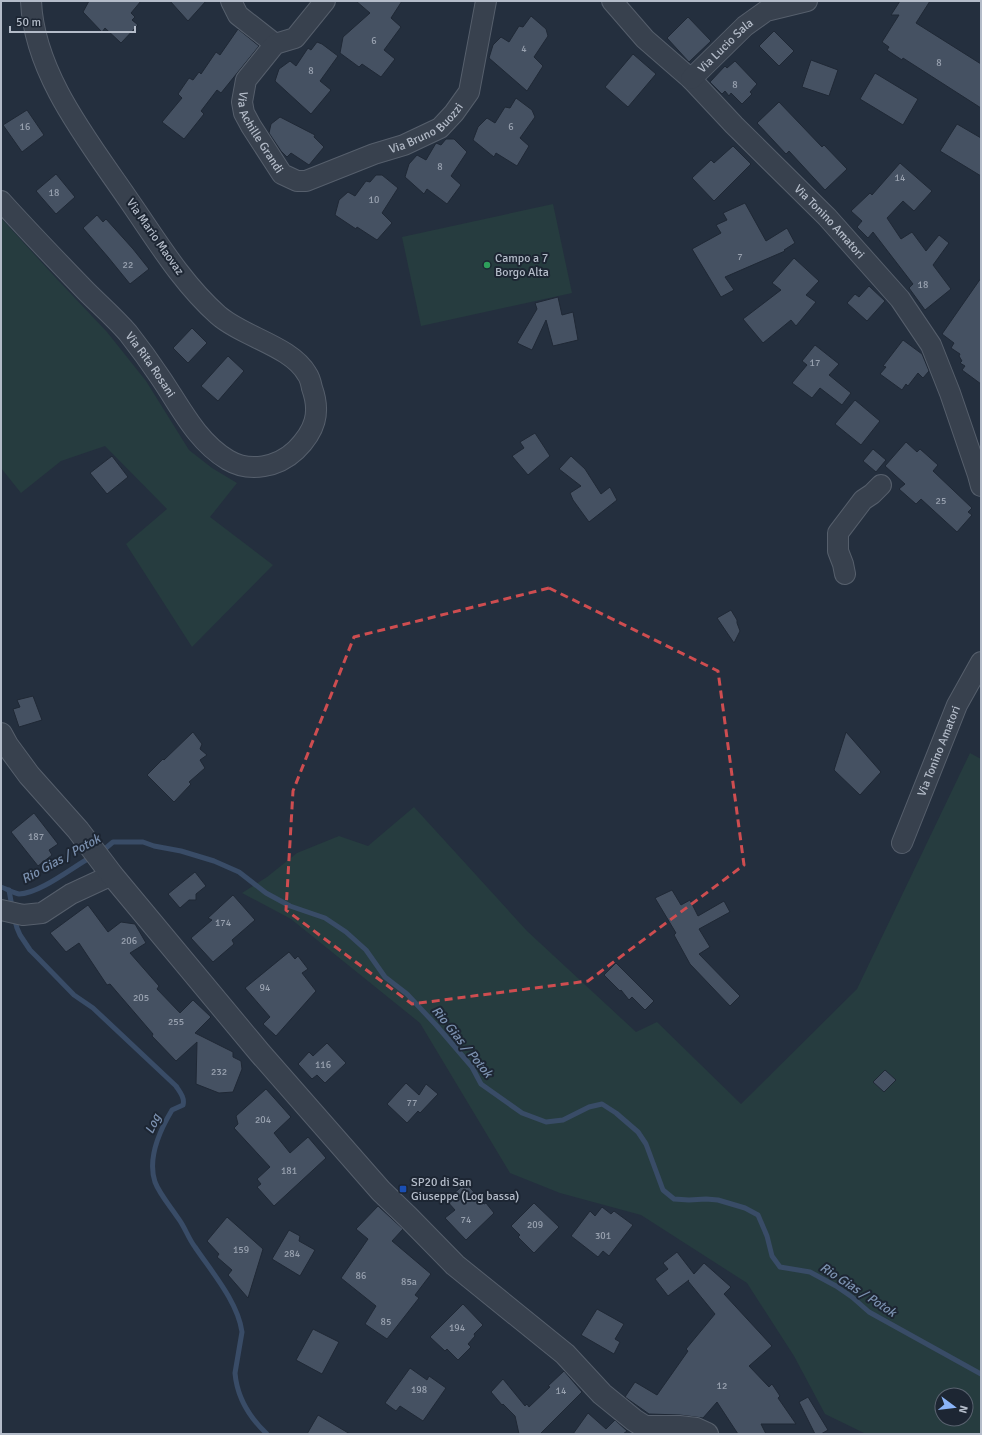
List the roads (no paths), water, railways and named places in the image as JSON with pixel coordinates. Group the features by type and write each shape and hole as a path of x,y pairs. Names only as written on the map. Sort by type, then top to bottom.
{"street":[{"name":"Via Mario Maovaz","path":"31,1 39,49 61,99 169,259 192,289 220,316 252,336 289,354 307,373 315,396 317,414 311,432"},
{"path":"231,1 238,14 275,44 295,38 325,1"},
{"name":"Via Bruno Buozzi","path":"288,178 297,181 306,181 374,154 404,145 440,128 454,113 469,92 486,1"},
{"name":"Via Tonino Amatori","path":"612,1 645,39 691,80 827,217 900,299 931,345 950,393 980,478"},
{"name":"Via Lucio Sala","path":"691,80 744,26 766,11 807,1"},
{"name":"Via Achille Grandi","path":"275,44 246,80 242,102 244,113 251,126 282,174 288,178"},
{"name":"Via Rita Rosani","path":"1,202 128,334 160,376 187,419 209,447 230,462 251,467 274,465 295,451 311,432"},
{"path":"845,574 838,551 838,533 863,500 881,485"},
{"name":"Via Tonino Amatori","path":"902,843 957,705 981,662"},
{"path":"1,734 7,746 29,775 78,830 112,875 260,1053 381,1191 455,1265 565,1354 602,1394 634,1420 639,1430 696,1429 707,1434"},
{"path":"2,910 23,915 42,913 71,894 112,875"}],"waterway":[{"name":"Rio Gias / Potok","path":"100,853 113,842 143,842 154,846 181,851 214,861 239,872 266,893 290,906 325,918 346,932 366,950 385,977 407,994 436,1025 472,1067 481,1084 522,1113 546,1122 563,1120 589,1107 602,1104 616,1113 638,1132 646,1144 663,1190 674,1199 718,1200 745,1208 758,1215 767,1236 772,1256 780,1267 810,1272 836,1286 852,1297 869,1312 981,1374"},
{"name":"Rio Gias / Potok","path":"1,887 14,893 27,893 46,885 91,857"},
{"name":"Log","path":"9,890 12,907"},
{"name":"Log","path":"14,917 20,935 30,950 74,995 93,1008 176,1086 182,1095 183,1105 172,1110 163,1126 156,1144 153,1163 155,1182 193,1244 230,1298 235,1309 242,1332 235,1373 238,1390 250,1414 267,1434"}],"place":[{"name":"Campo a 7 Borgo Alta","path":"487,265"},
{"name":"SP20 di San Giuseppe (Log bassa)","path":"403,1189"}]}
